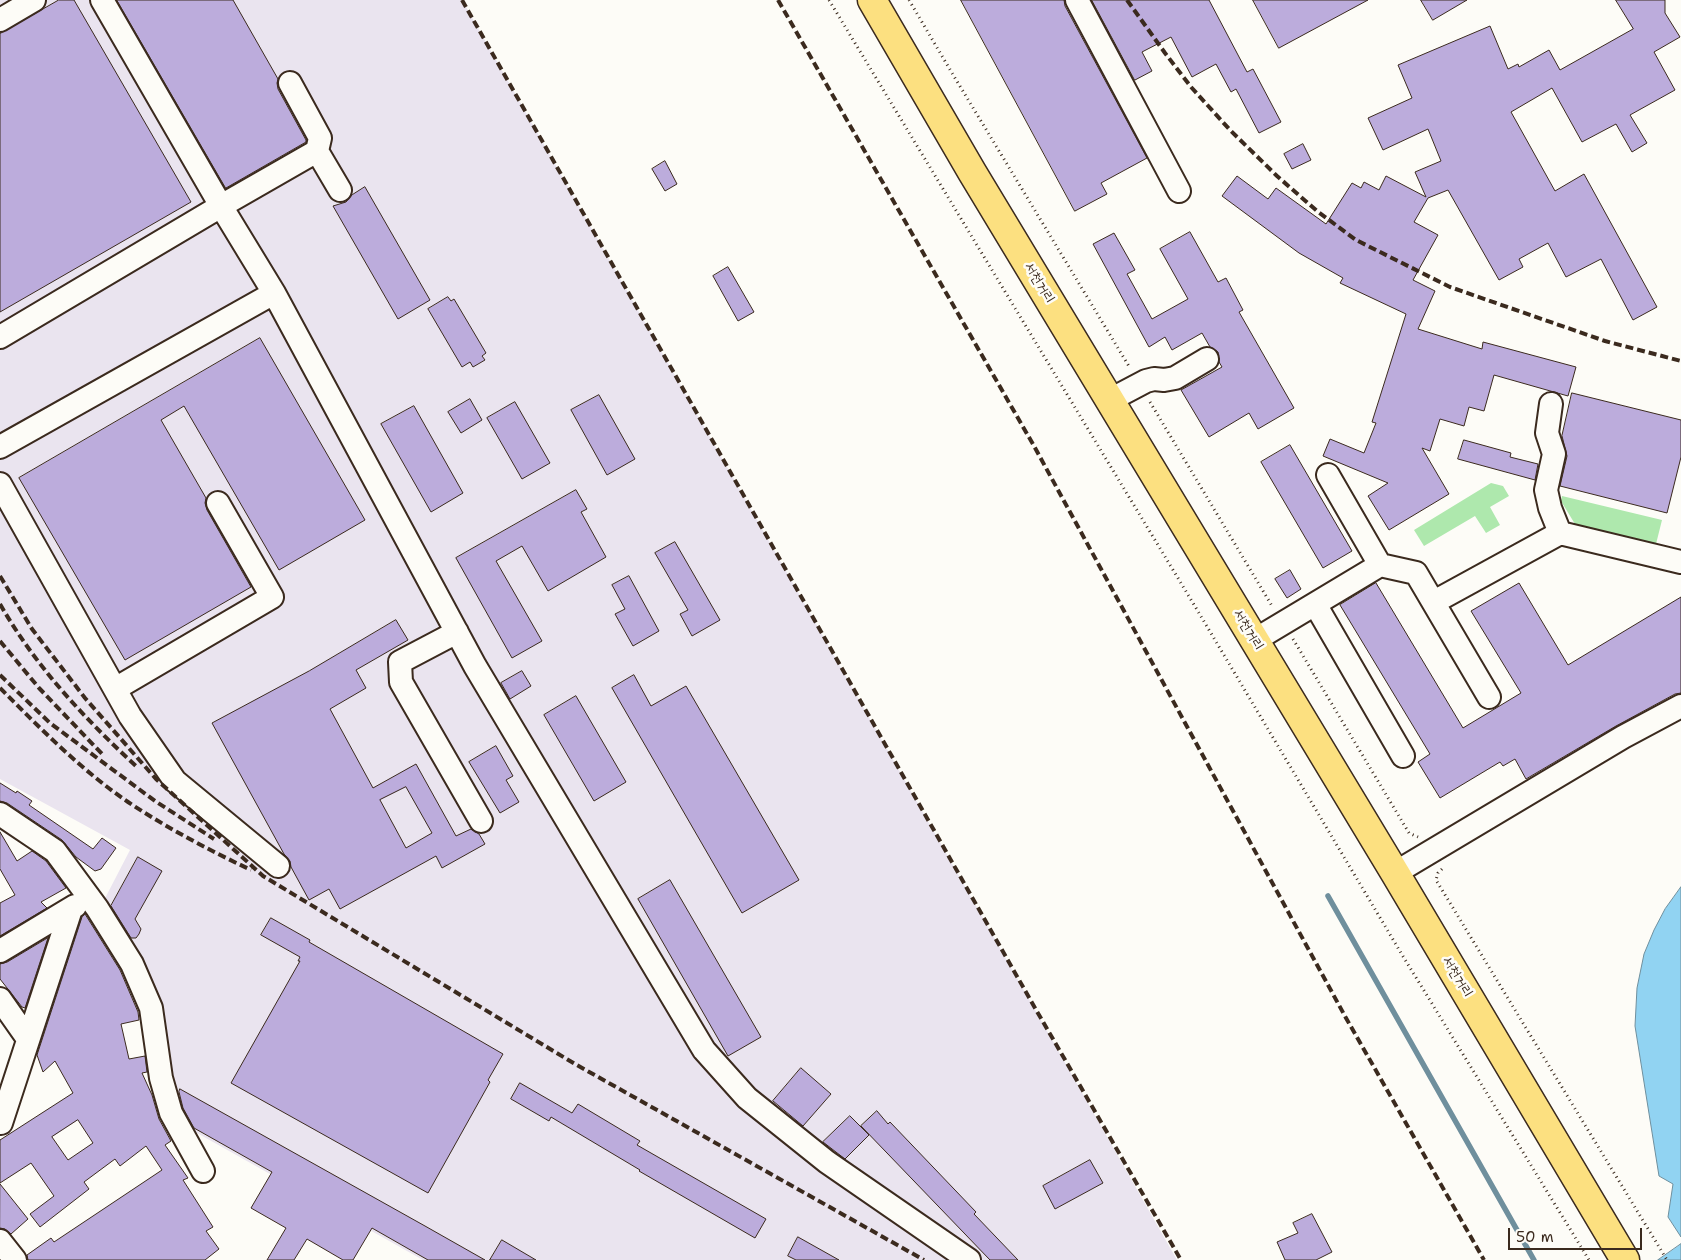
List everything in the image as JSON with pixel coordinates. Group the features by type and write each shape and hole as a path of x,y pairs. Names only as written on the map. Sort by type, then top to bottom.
{"main road":[{"name":"서천거리","path":"872,0 972,172 1396,874 1625,1260"}],"street":[{"path":"0,20 34,0"},
{"path":"102,0 221,206 274,292 475,666 704,1050 747,1098 812,1151 969,1260"},
{"path":"1077,0 1179,191"},
{"path":"290,83 320,138 317,151 340,190"},
{"path":"0,337 317,151"},
{"path":"0,447 274,292"},
{"path":"1110,400 1139,384 1154,379 1175,378 1207,359"},
{"path":"1551,404 1547,433 1554,454 1546,490 1550,508 1560,533"},
{"path":"1328,475 1380,565"},
{"path":"0,484 130,716 175,780 278,866"},
{"path":"115,688 272,597 218,503"},
{"path":"1434,602 1560,533 1681,562"},
{"path":"1255,640 1380,565 1416,573 1489,696"},
{"path":"1315,604 1402,756"},
{"path":"457,632 400,662 401,682 481,821"},
{"path":"1396,874 1623,737 1681,706"},
{"path":"0,814 55,852 80,904 132,964 151,1008 161,1078 171,1112 203,1170"},
{"path":"0,951 80,904"},
{"path":"1,1123 28,1039 80,904"},
{"path":"0,999 28,1039"},
{"path":"0,1241 15,1260"}],"path":[{"path":"829,0 1191,599 1401,953 1590,1260"},
{"path":"909,0 1409,834"},
{"path":"1446,865 1438,874 1436,880 1667,1260"}],"shaded area":[{"path":"0,0 462,0 1177,1260 423,1260 181,1124 152,990 101,906 130,850 0,779"}],"green space":[{"path":"1491,483 1503,486 1509,496 1490,507 1500,525 1486,533 1475,516 1424,546 1414,530"},
{"path":"1562,496 1662,520 1655,548 1578,529 1561,501"}],"water":[{"path":"1681,887 1681,1237 1668,1217 1673,1184 1659,1176 1635,1026 1637,988 1644,954 1665,909"},
{"path":"1681,1244 1681,1260 1658,1260"}],"building":[{"path":"59,0 74,0 191,202 0,312 0,34"},
{"path":"117,0 233,0 278,79 278,89 306,142 226,188"},
{"path":"961,0 1064,0 1065,6 1147,158 1101,183 1107,194 1075,211"},
{"path":"1092,0 1209,0 1247,72 1253,69 1281,122 1259,133 1236,89 1231,92 1216,64 1192,77 1171,37 1142,52 1152,71 1135,80"},
{"path":"1253,0 1368,0 1279,48"},
{"path":"1421,0 1467,0 1433,20"},
{"path":"1616,0 1665,0 1665,13 1680,37 1654,52 1675,90 1630,115 1647,143 1632,152 1616,124 1582,142 1552,88 1511,112 1555,191 1584,174 1657,307 1633,320 1601,259 1566,277 1548,243 1519,259 1523,267 1499,280 1448,190 1428,198 1414,222 1438,235 1413,280 1435,291 1418,329 1482,349 1483,342 1576,367 1568,396 1494,375 1484,411 1469,407 1464,426 1440,419 1430,451 1422,448 1449,494 1389,530 1368,496 1388,483 1323,456 1330,439 1364,453 1376,423 1372,422 1406,314 1340,283 1343,278 1299,253 1222,196 1237,176 1268,199 1276,188 1326,224 1352,183 1361,188 1364,182 1379,190 1386,176 1426,197 1415,172 1441,161 1428,129 1383,150 1368,118 1412,98 1398,65 1490,26 1508,69 1518,64 1519,67 1549,50 1560,70 1633,29"},
{"path":"1303,144 1311,160 1292,169 1284,154"},
{"path":"665,161 677,184 665,191 652,169"},
{"path":"365,187 430,300 398,319 333,206 346,202 352,195"},
{"path":"1190,232 1218,282 1226,278 1243,310 1239,312 1294,408 1258,429 1249,413 1209,437 1181,390 1222,367 1219,362 1218,352 1210,347 1202,333 1172,350 1165,337 1149,347 1093,244 1114,233 1135,270 1127,274 1152,319 1188,299 1160,249"},
{"path":"728,267 754,312 738,321 713,276"},
{"path":"448,297 451,301 454,299 486,353 482,356 485,360 473,367 470,362 462,367 428,309"},
{"path":"260,338 365,520 279,570 184,406 161,420 206,498 207,510 251,587 125,660 19,478"},
{"path":"1572,393 1681,420 1681,457 1667,513 1560,486 1567,456 1562,436"},
{"path":"599,395 635,459 607,475 571,410"},
{"path":"470,399 482,420 461,433 448,412"},
{"path":"515,402 550,463 522,479 487,418"},
{"path":"414,406 463,493 431,512 381,424"},
{"path":"1464,440 1511,453 1510,457 1538,464 1535,480 1458,459"},
{"path":"1290,445 1352,551 1323,568 1261,462"},
{"path":"576,490 587,509 581,512 606,557 548,591 522,546 496,561 542,641 512,658 456,558"},
{"path":"675,542 720,620 692,636 680,614 688,610 655,553"},
{"path":"1290,570 1301,589 1287,598 1275,579"},
{"path":"629,576 659,631 633,646 615,614 625,609 612,585"},
{"path":"1376,583 1463,728 1521,693 1471,611 1519,583 1568,665 1681,597 1681,693 1675,694 1616,726 1526,779 1515,759 1503,766 1500,762 1440,798 1418,762 1430,754 1340,605"},
{"path":"396,620 408,640 356,670 366,688 330,709 373,788 416,764 456,836 471,829 479,834 485,844 442,868 436,856 340,909 329,889 309,900 291,867 290,861 284,854 212,723 309,671","holes":["406,787 432,833 406,848 380,800"]},
{"path":"522,671 531,686 510,699 501,683"},
{"path":"634,675 651,706 686,686 799,880 742,913 612,688"},
{"path":"576,696 626,782 594,801 544,715"},
{"path":"496,746 513,776 506,780 519,802 500,813 469,762"},
{"path":"0,783 32,801 29,805 93,849 102,838 116,848 101,869 95,871 76,857 62,840 7,803 0,801"},
{"path":"0,832 17,861 32,851 46,861 66,888 41,902 47,908 0,936 0,903 15,895 0,869"},
{"path":"138,857 162,871 135,919 141,929 139,934 136,938 131,938 111,906"},
{"path":"670,880 761,1037 728,1056 638,899"},
{"path":"85,914 120,970 138,1012 139,1020 121,1024 129,1059 145,1056 147,1072 142,1073 152,1095 159,1119 171,1141 165,1145 188,1178 183,1180 213,1227 206,1231 219,1249 205,1260 28,1260 27,1255 51,1238 54,1242 162,1170 146,1146 120,1166 115,1159 84,1182 89,1189 40,1227 30,1214 54,1196 31,1163 0,1183 0,1140 73,1093 55,1061 43,1072 37,1055 82,917","holes":["78,1120 93,1143 68,1160 52,1137"]},
{"path":"271,918 503,1054 488,1080 490,1082 428,1193 231,1083 300,961 298,961 300,957 261,935"},
{"path":"48,938 25,1008 22,1007 0,979 0,964 7,962"},
{"path":"801,1068 831,1094 803,1126 773,1101"},
{"path":"520,1083 572,1113 578,1104 640,1141 637,1145 766,1219 755,1238 639,1171 551,1117 549,1121 511,1099"},
{"path":"180,1089 485,1260 428,1260 372,1228 353,1260 343,1260 307,1239 294,1260 267,1260 286,1228 251,1208 272,1172 194,1128 183,1108"},
{"path":"877,1111 888,1124 890,1122 976,1212 974,1214 1018,1260 990,1260 861,1126"},
{"path":"850,1116 869,1135 845,1159 823,1142"},
{"path":"1090,1160 1103,1183 1055,1209 1043,1186"},
{"path":"0,1184 28,1219 11,1234 5,1229 0,1228"},
{"path":"1312,1214 1332,1252 1316,1260 1285,1260 1277,1242 1298,1233 1293,1223"},
{"path":"798,1237 839,1260 796,1260 788,1256"},
{"path":"502,1240 536,1260 490,1260"}],"waterway":[{"path":"1328,896 1534,1260"}],"railway":[{"path":"462,0 1035,1008 1181,1260"},
{"path":"778,0 1034,446 1346,1018 1484,1260"},
{"path":"1127,0 1191,87 1230,130 1277,176 1317,211 1356,240 1450,287 1605,341 1681,361"},
{"path":"0,576 32,629 85,698 156,779 263,876 575,1064 924,1260"},
{"path":"0,604 29,649 62,691 138,768"},
{"path":"0,641 39,688 104,756"},
{"path":"0,675 50,723 155,801 214,839"},
{"path":"0,688 61,748 111,790 173,830 251,870"}]}
